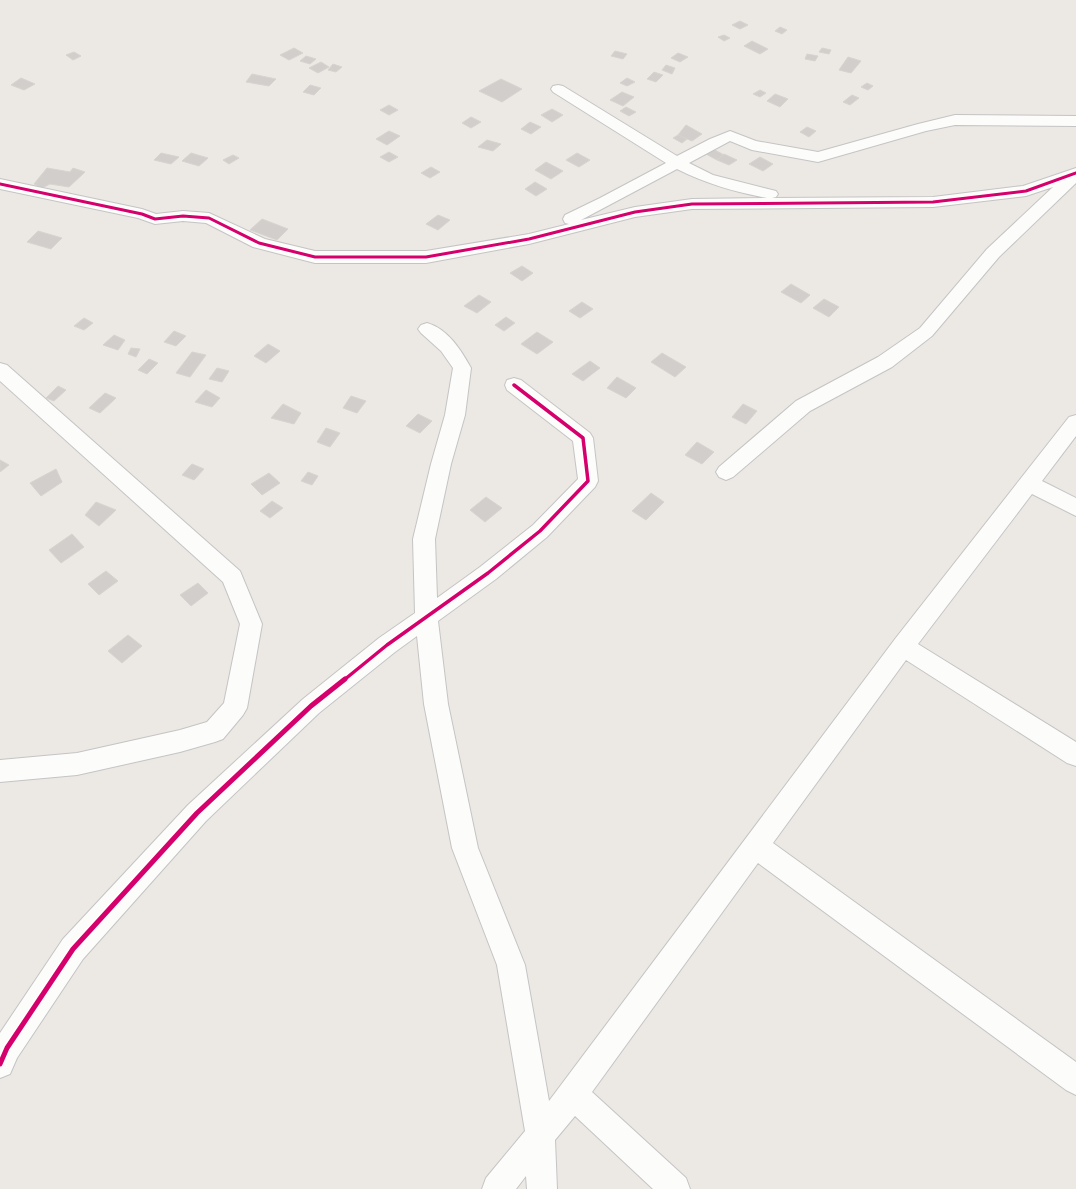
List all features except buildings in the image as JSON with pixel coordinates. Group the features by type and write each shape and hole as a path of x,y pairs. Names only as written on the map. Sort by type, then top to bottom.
{"street":[{"path":"558,89 677,163 707,178 745,189 816,203"},
{"path":"529,240 606,202 715,142 730,136 752,144 818,157 923,127 955,120 1076,121"},
{"path":"0,184 142,214 155,219 183,216 209,218 259,243 315,257 426,257 529,240 635,212 692,204 933,202 1026,191 1076,174"},
{"path":"726,472 803,406 885,362 926,332 993,253 1076,174"},
{"path":"427,329 448,346 462,368 455,416 441,464 424,539 426,618 436,704 465,848 511,965 540,1134 542,1189"},
{"path":"0,370 232,577 251,624 235,708 215,731 180,741 77,764 0,771"},
{"path":"0,1064 7,1048 73,949 197,813 311,706 387,645 488,573 540,531 588,480 583,438 514,385"},
{"path":"497,1189 573,1094 903,646 1076,422"},
{"path":"1029,483 1076,508"},
{"path":"903,646 1076,754"},
{"path":"755,845 1076,1080"},
{"path":"573,1094 675,1189"}],"cycle path":[{"path":"0,184 142,214 155,219 183,216 209,218 259,243 315,257 426,257 529,239 635,212 692,204 933,202 1026,191 1076,173"},
{"path":"0,1064 7,1048 73,949 197,813 311,706 387,645 488,573 540,531 588,481 583,438 514,385"}]}
